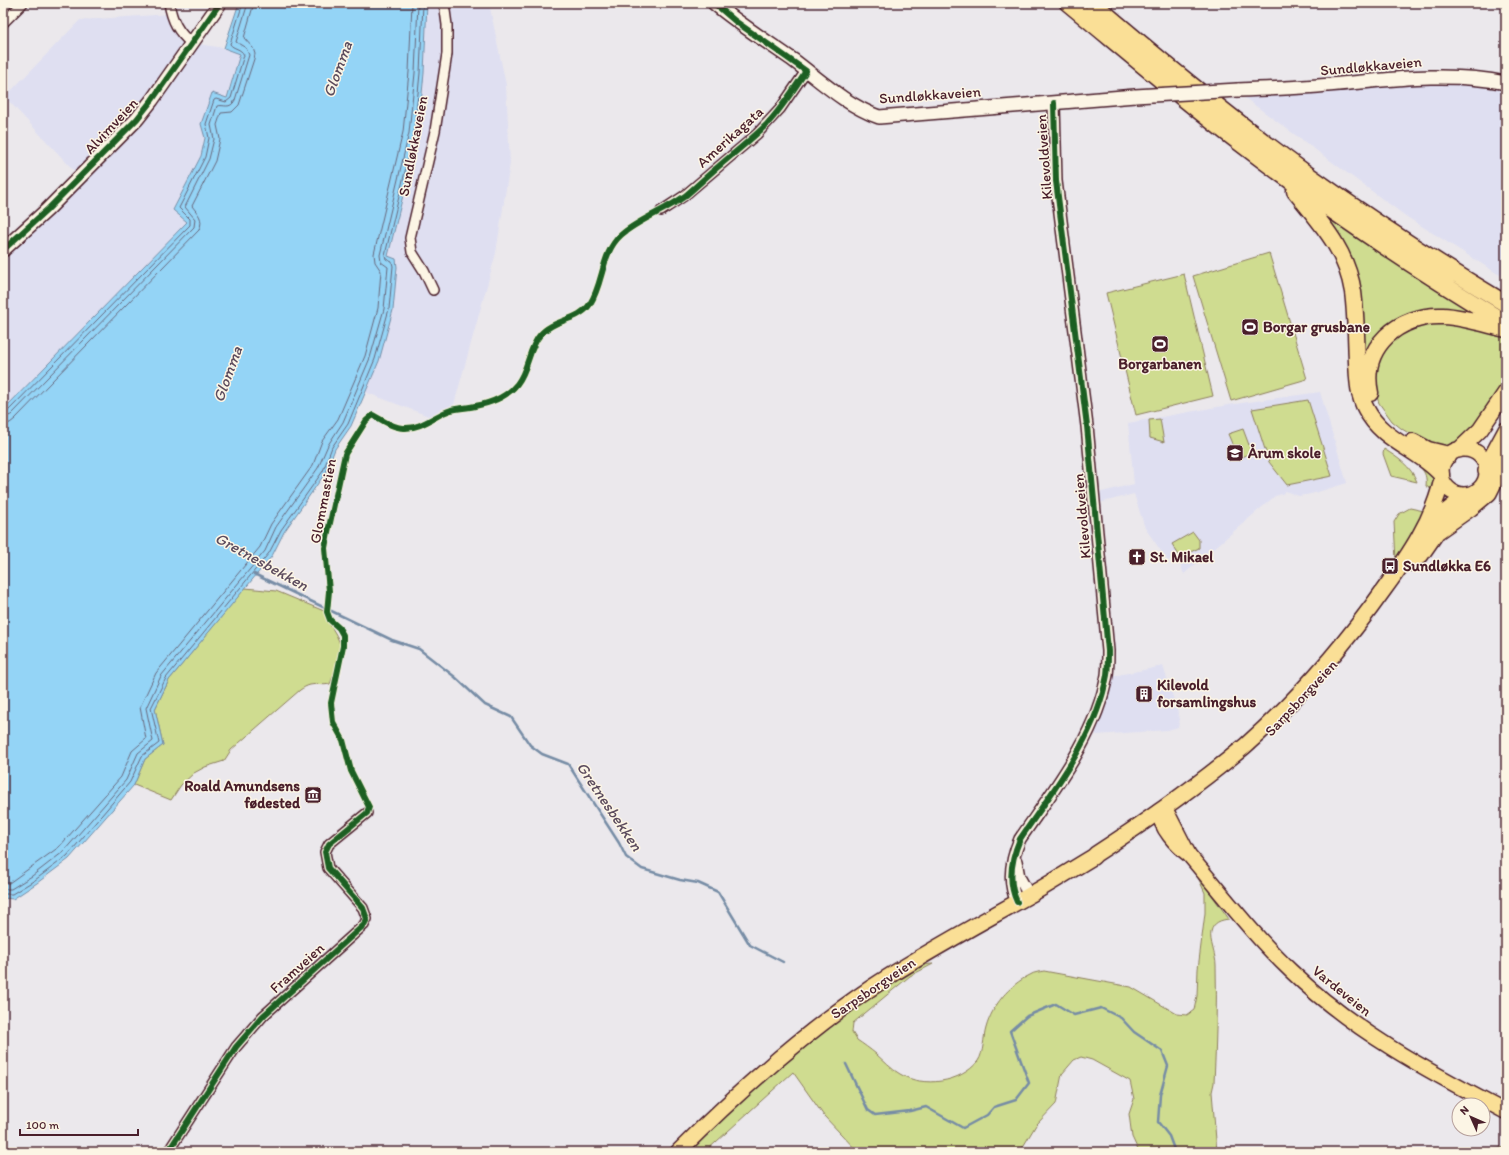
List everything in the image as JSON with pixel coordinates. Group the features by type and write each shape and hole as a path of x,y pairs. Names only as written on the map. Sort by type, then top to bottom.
{"highway":[{"path":"1068,3 1198,110 1280,172 1377,241 1506,323"},
{"path":"1093,3 1216,105 1310,176 1397,236 1506,304"},
{"path":"1280,172 1328,231 1345,263 1353,293 1358,385 1366,409 1375,423 1386,433 1435,468 1449,490 1454,493 1467,495 1473,493 1483,484 1486,471 1493,454 1506,430"},
{"path":"1486,471 1485,465 1477,454 1472,451 1437,453 1420,446 1394,429 1376,409 1369,386 1368,374 1375,349 1382,340 1393,330 1418,318 1431,316 1454,317 1506,329"},
{"path":"1442,477 1443,464 1480,430 1506,392"},
{"path":"1410,563 1421,554 1437,532 1475,505 1489,493 1498,473 1506,448"},
{"name":"Sarpsborgveien","path":"1162,815 1244,746 1290,703 1328,662 1403,563 1429,518 1439,492 1442,477"},
{"name":"Sarpsborgveien","path":"678,1152 714,1116 792,1047 830,1017 871,988 913,961 1093,858 1096,854 1162,815 1236,763 1294,708 1340,656 1386,598 1443,514 1467,495"}],"main road":[{"name":"Alvimveien","path":"3,250 48,210 137,119 220,3"},
{"name":"Sundløkkaveien","path":"714,3 735,21 849,103 879,117 1135,96 1316,86 1425,77 1486,79 1506,83"},
{"name":"Vardeveien","path":"1162,815 1169,834 1182,850 1189,855 1274,954 1330,1005 1371,1036 1396,1052 1433,1074 1506,1112"}],"street":[{"path":"3,23 23,3"},
{"path":"169,3 171,14 180,33 191,44"},
{"name":"Sundløkkaveien","path":"433,290 424,271 412,252 410,238 435,131 446,54 447,24 444,3"},
{"name":"Amerikagata","path":"661,212 684,196 757,134 780,109 806,71"},
{"name":"Kilevoldveien","path":"1023,899 1015,849 1074,757 1092,724 1102,696 1107,674 1108,651 1087,426 1057,184 1054,103"},
{"name":"Framveien","path":"168,1152 236,1047 263,1016 364,924 367,919 362,908 328,868 325,852 329,844 367,813"}],"shaded area":[{"path":"427,3 489,3 506,85 510,163 496,253 453,408 431,417 365,392 379,361 397,267 388,257 418,135 424,73"},
{"path":"171,14 191,43 224,48 240,54 226,98 212,94 201,156 173,209 187,222 3,410 3,250 80,177 5,97 80,20"},
{"path":"1431,80 1506,86 1506,279 1407,217 1245,98"},
{"name":"Årum skole","path":"1320,392 1347,483 1311,494 1299,496 1285,491 1282,494 1275,496 1184,574 1177,556 1168,561 1145,528 1134,494 1095,504 1094,494 1134,484 1128,423 1228,405"},
{"path":"1163,666 1180,719 1178,727 1168,730 1096,735 1092,724 1107,674 1113,676"}],"green space":[{"path":"1312,205 1486,320 1432,312 1363,361 1357,287"},
{"name":"Borgar grusbane","path":"1269,253 1307,379 1231,401 1193,276"},
{"name":"Borgarbanen","path":"1184,274 1213,396 1136,415 1106,293"},
{"path":"1440,320 1506,338 1506,379 1496,396 1466,436 1449,446 1439,448 1425,443 1392,421 1379,403 1375,391 1375,366 1396,333"},
{"path":"1308,400 1332,476 1287,485 1269,462 1252,409"},
{"path":"1160,419 1164,442 1150,438 1149,420"},
{"path":"1243,429 1252,453 1238,458 1228,434"},
{"path":"1384,449 1408,467 1417,482 1391,476 1383,454"},
{"path":"1406,456 1436,476 1431,489 1426,486 1424,472 1421,468"},
{"path":"1410,508 1424,511 1396,561 1394,522 1399,514"},
{"path":"1193,532 1199,540 1199,548 1180,557 1172,544"},
{"path":"245,588 276,591 324,611 326,619 340,644 338,662 330,684 313,684 300,690 231,750 224,761 205,767 194,773 181,785 171,800 134,785 145,759 163,745 155,709 169,680"},
{"path":"1196,873 1229,919 1215,924 1211,932 1216,965 1216,1039 1214,1083 1212,1092 1217,1152 1139,1152 1132,1137 1129,1114 1134,1099 1130,1081 1092,1060 1081,1057 1074,1060 1062,1074 1056,1104 1036,1125 1021,1150 1018,1152 858,1152 824,1116 793,1072 705,1152 690,1152 738,1103 774,1071 854,1008 917,965 933,964 910,976 853,1023 852,1032 857,1040 874,1052 894,1070 909,1078 920,1081 941,1081 962,1074 971,1068 980,1057 986,1028 992,1012 997,1004 1015,984 1035,973 1044,971 1131,987 1177,1014 1187,1015 1194,1010 1197,996 1198,969 1205,913 1205,893"},
{"path":"1506,1147 1506,1152 1440,1152 1444,1150 1483,1151"}],"water":[{"name":"Glomma","path":"239,3 427,3 424,73 418,135 388,256 396,259 397,267 393,310 379,361 351,426 335,449 326,472 284,532 272,556 169,680 155,709 163,745 145,759 134,785 69,859 13,899 3,898 3,410 187,222 173,210 201,156 205,138 201,124 212,93 227,98 240,54 224,48"}],"waterway":[{"name":"Gretnesbekken","path":"254,574 392,640 419,649 455,677 485,705 511,717 530,745 542,754 568,764 619,843 626,857 642,869 680,880 698,883 718,892 750,945 783,962"},
{"name":"Gretnesbekken","path":"846,1064 868,1110 875,1115 910,1111 926,1107 963,1128 987,1115 994,1107 1016,1100 1029,1083 1010,1031 1027,1016 1056,1004 1074,1015 1101,1008 1121,1018 1134,1032 1162,1051 1168,1066 1160,1095 1158,1122 1169,1136 1175,1152"}],"cycle path":[{"path":"3,250 47,210 137,119 220,3"},
{"name":"Glommastien","path":"168,1152 236,1047 263,1016 364,925 367,919 363,908 328,868 325,852 329,844 367,813 369,807 351,771 343,740 333,722 331,703 343,646 343,635 339,628 330,620 327,612 329,591 325,548 345,454 366,421 373,415 396,427 411,428 423,424 451,410 472,407 498,399 513,389 521,378 533,346 540,335 552,326 579,314 590,304 595,295 606,259 614,242 628,229 685,196 755,135 778,112 806,71 735,21 714,3"},
{"path":"1017,902 1012,886 1011,870 1014,855 1020,839 1060,781 1084,741 1094,720 1107,675 1108,666 1108,651 1087,426 1056,181 1054,103"}],"place":[{"name":"Borgar grusbane","path":"1250,327"},
{"name":"Borgarbanen","path":"1160,344"},
{"name":"Årum skole","path":"1235,453"},
{"name":"St. Mikael","path":"1137,557"},
{"name":"Sundløkka E6","path":"1390,566"},
{"name":"Kilevold forsamlingshus","path":"1144,694"},
{"name":"Roald Amundsens fødested","path":"313,795"}]}
